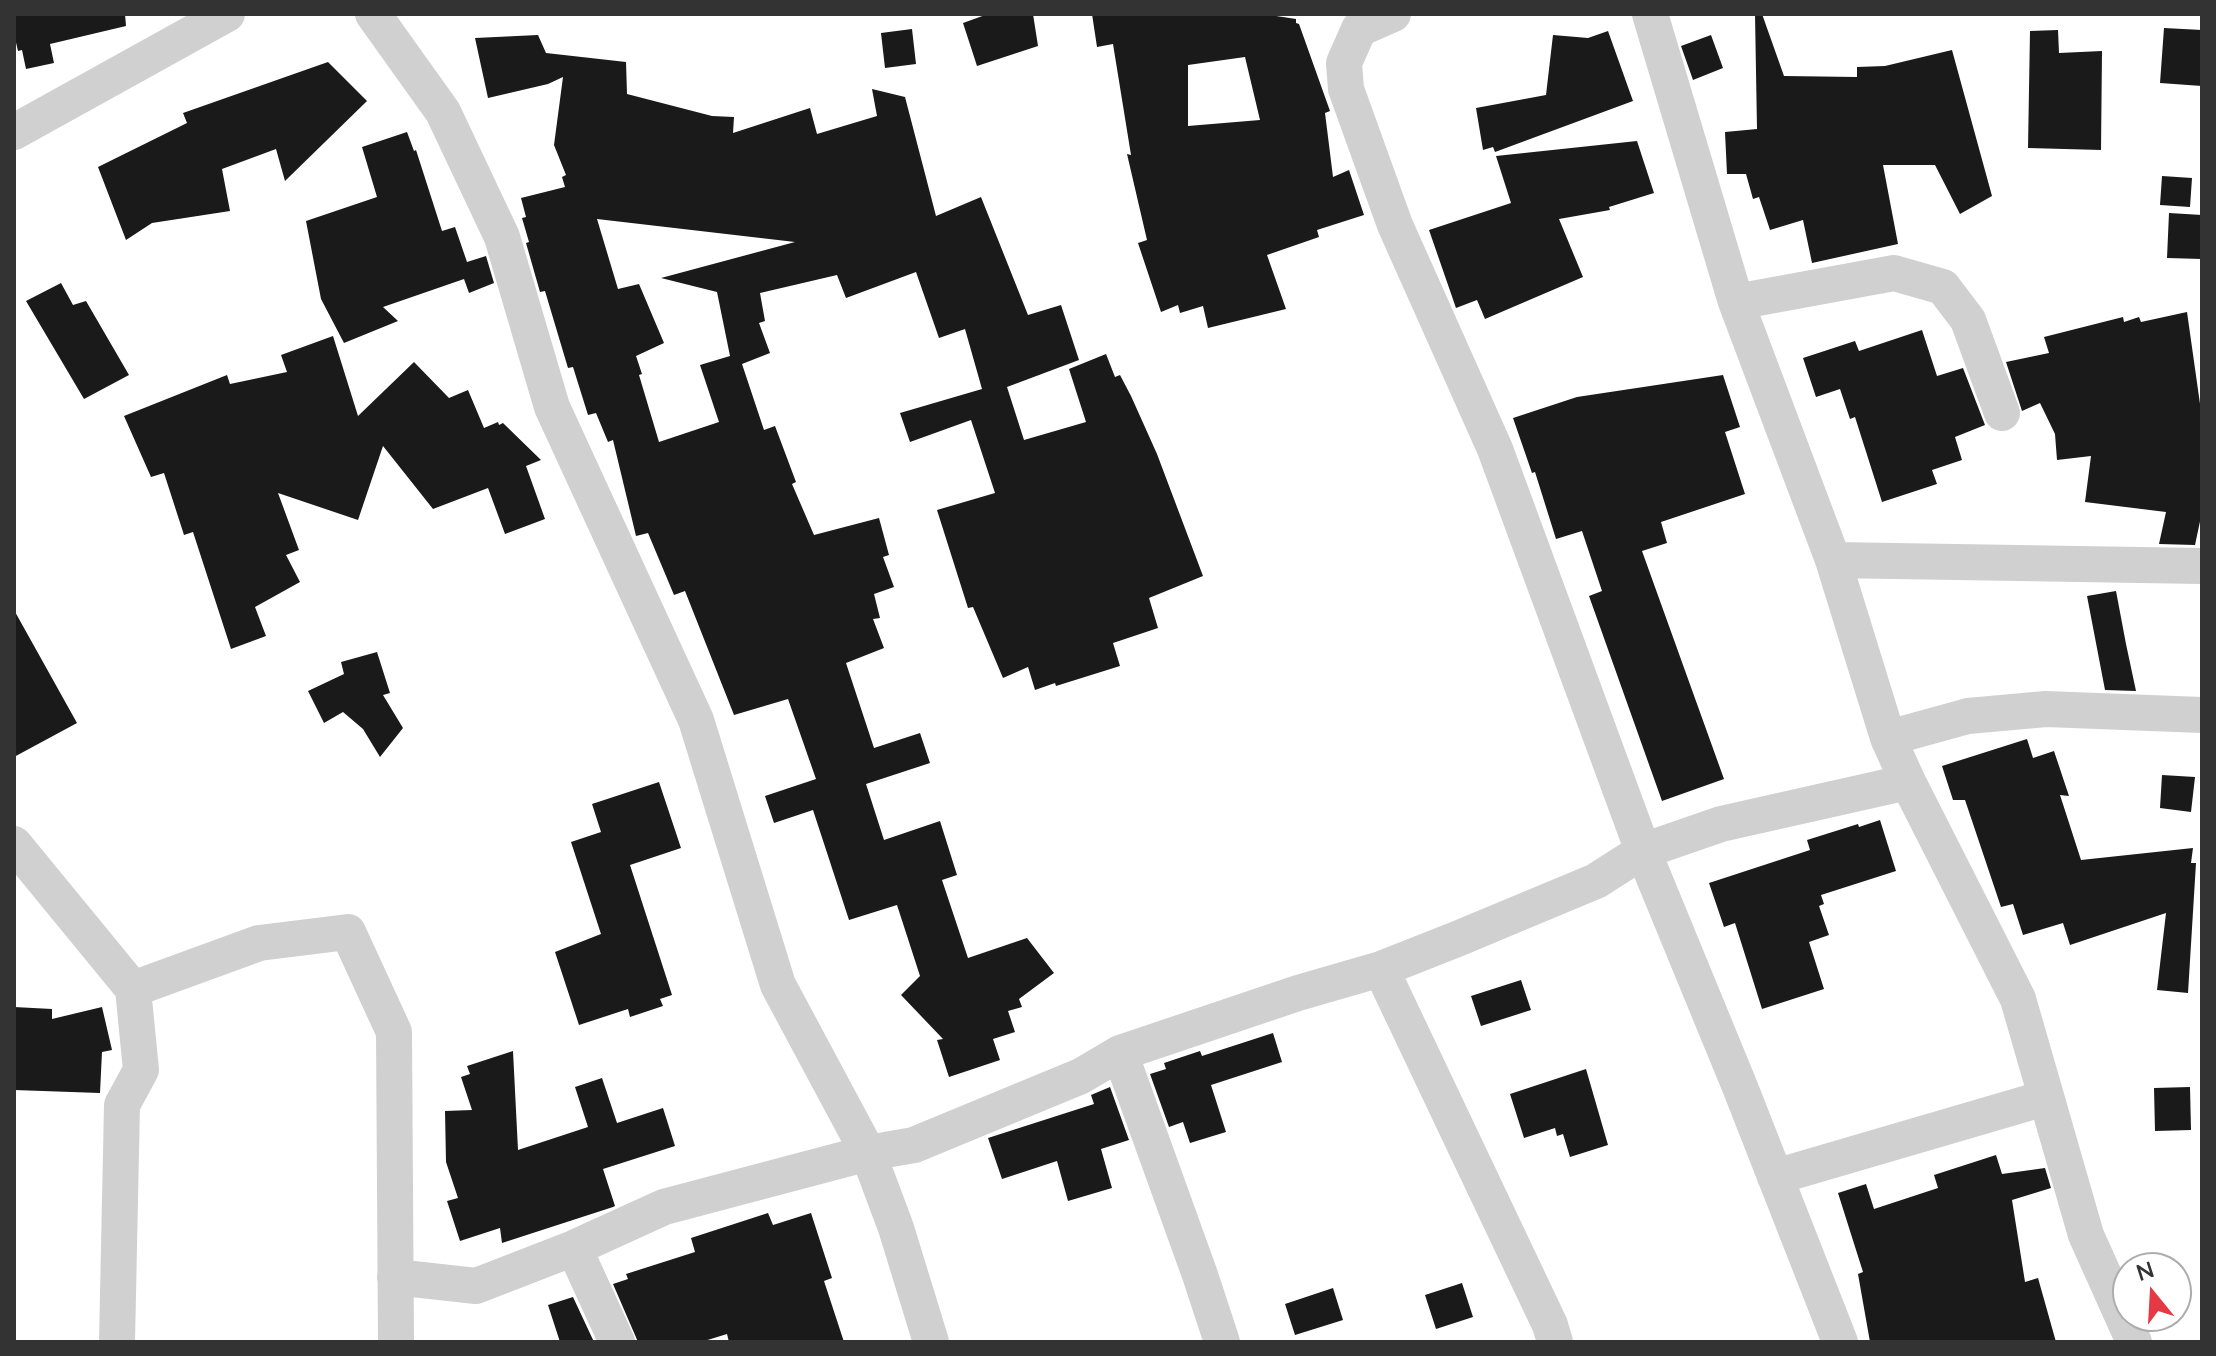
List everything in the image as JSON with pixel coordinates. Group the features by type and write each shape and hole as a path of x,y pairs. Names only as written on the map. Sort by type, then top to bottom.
{"street":[{"path":"14,132 227,14"},
{"path":"373,14 443,112 502,237 552,407 696,720 778,985 868,1153 896,1228 931,1342"},
{"path":"1393,14 1359,29 1344,63 1346,89 1395,225 1495,449 1643,851 1840,1342"},
{"path":"1650,14 1736,302 1833,560 1888,738 2018,999 2086,1235 2134,1342"},
{"path":"1736,302 1894,273 1943,287 1968,320 2002,413"},
{"path":"1833,560 2202,566"},
{"path":"1888,738 1968,716 2046,709 2202,715"},
{"path":"395,1277 476,1286 574,1248 664,1207 868,1153 914,1145 1081,1076 1120,1053 1298,993 1381,969 1596,881 1643,851 1721,824 1908,782"},
{"path":"14,844 133,989 141,1070 122,1105 117,1342"},
{"path":"133,989 259,943 348,932 394,1032 396,1342"},
{"path":"1381,969 1543,1310 1555,1342"},
{"path":"1120,1053 1222,1342"},
{"path":"1775,1177 2045,1098"},
{"path":"574,1248 617,1342"}],"building":[{"path":"14,14 125,14 126,26 50,44 54,63 26,69 14,34"},
{"path":"988,14 1033,14 1038,46 977,66 963,23"},
{"path":"1092,14 1263,14 1296,19 1330,111 1325,113 1333,177 1349,170 1364,215 1317,230 1319,237 1267,255 1286,309 1208,328 1203,306 1180,313 1178,305 1161,312 1138,243 1147,240 1127,154 1131,155 1113,44 1097,47","holes":["1245,57 1260,120 1188,126 1188,65"]},
{"path":"1755,14 1762,14 1784,76 1857,77 1857,67 1885,66 1952,50 1992,196 1960,214 1935,165 1883,165 1898,244 1812,263 1803,220 1770,230 1759,197 1753,199 1746,174 1727,174 1725,132 1757,129"},
{"path":"2164,28 2202,30 2202,86 2160,83"},
{"path":"912,29 916,64 885,68 881,33"},
{"path":"2058,30 2059,53 2102,51 2101,150 2028,148 2030,31"},
{"path":"1608,31 1633,101 1495,152 1493,147 1483,150 1476,108 1546,95 1553,35 1588,38"},
{"path":"538,35 546,53 626,62 627,94 712,116 734,117 733,133 810,108 817,134 877,116 872,89 905,97 936,216 981,197 1028,315 1061,305 1079,360 1007,387 1024,440 1086,422 1069,369 1106,354 1115,377 1120,375 1131,396 1157,454 1203,576 1149,598 1158,628 1113,643 1120,666 1035,690 1028,667 1003,678 973,607 968,608 937,510 995,493 971,420 910,442 900,413 982,389 965,329 939,338 916,272 846,298 837,275 760,293 765,321 759,323 770,353 742,364 764,430 775,426 796,482 792,484 814,535 879,518 889,555 883,557 894,587 874,594 880,618 873,619 884,648 846,663 874,748 920,733 930,763 866,784 884,840 940,821 957,875 942,880 968,958 1027,938 1054,973 1019,999 1022,1007 1008,1011 1015,1032 993,1039 1000,1060 949,1077 937,1040 943,1039 901,995 920,976 897,905 849,920 813,810 774,823 765,796 816,779 788,699 734,715 685,591 674,595 648,533 636,536 613,440 608,442 596,413 588,415 573,367 568,368 545,291 540,292 526,243 529,242 522,218 526,217 521,198 565,187 562,177 566,175 554,145 563,77 548,84 488,98 475,38","holes":["597,219 795,242 661,278 717,292 730,356 700,365 719,422 659,442 636,356 664,343 639,284 618,289"]},
{"path":"1711,35 1723,68 1693,80 1681,46"},
{"path":"328,62 367,101 285,181 276,149 222,169 230,211 152,223 126,240 98,167 187,123 183,113"},
{"path":"407,132 416,150 442,231 455,227 467,262 486,256 494,283 469,293 464,279 383,307 398,321 344,343 321,299 306,221 377,197 362,147"},
{"path":"1637,141 1654,193 1609,207 1610,210 1559,219 1583,277 1485,319 1477,300 1456,308 1429,230 1511,203 1496,156"},
{"path":"2162,176 2192,178 2190,207 2160,205"},
{"path":"2169,213 2202,215 2202,259 2167,258"},
{"path":"61,283 73,305 86,301 129,375 84,399 26,301"},
{"path":"2187,312 2202,418 2202,512 2195,545 2159,544 2166,512 2085,502 2091,456 2057,460 2055,434 2040,403 2022,411 2006,362 2049,353 2044,337 2123,317 2124,322 2139,317 2141,322"},
{"path":"1922,330 1937,376 1963,368 1985,425 1955,437 1962,460 1932,470 1937,484 1882,502 1855,417 1850,419 1840,389 1816,397 1803,358 1855,341 1859,351"},
{"path":"333,336 358,416 414,362 449,398 468,390 484,428 503,423 541,460 526,466 545,519 505,534 488,488 433,509 383,446 358,520 278,493 299,550 286,555 300,582 255,607 266,636 231,649 193,532 184,535 164,473 151,477 124,416 227,375 230,384 287,372 281,355"},
{"path":"1723,375 1740,427 1725,432 1745,494 1661,522 1667,543 1642,551 1724,779 1662,801 1589,596 1602,591 1582,531 1556,539 1535,472 1532,473 1513,418 1577,397"},
{"path":"2116,591 2136,691 2105,690 2087,596"},
{"path":"14,610 77,723 14,757"},
{"path":"377,652 390,693 383,695 403,728 380,757 363,729 343,712 324,723 308,691 344,674 341,662"},
{"path":"2027,739 2033,758 2054,751 2069,796 2060,795 2081,860 2193,848 2191,863 2196,863 2188,993 2157,990 2166,913 2070,945 2063,923 2023,935 2013,904 2001,907 1965,800 1953,800 1942,766"},
{"path":"2162,775 2195,777 2191,812 2160,808"},
{"path":"659,782 681,848 630,865 672,995 660,999 663,1006 630,1017 628,1009 579,1025 555,952 601,934 571,842 601,832 592,804"},
{"path":"1880,820 1896,871 1821,895 1824,904 1819,906 1829,935 1809,942 1824,989 1762,1009 1735,923 1724,927 1709,883 1810,850 1807,840"},
{"path":"1521,980 1531,1010 1481,1026 1471,996"},
{"path":"14,1007 52,1009 52,1019 102,1007 112,1050 102,1052 100,1093 14,1090"},
{"path":"1273,1033 1282,1062 1211,1085 1226,1132 1190,1143 1183,1122 1169,1127 1150,1074 1166,1069 1164,1063 1200,1051 1202,1056"},
{"path":"513,1051 518,1150 588,1127 575,1087 602,1078 617,1123 663,1108 675,1146 603,1169 613,1207 502,1243 500,1228 460,1241 447,1201 458,1198 446,1162 445,1111 472,1110 461,1077 470,1074 467,1066"},
{"path":"1586,1069 1608,1145 1570,1157 1563,1134 1557,1136 1555,1128 1524,1138 1510,1094"},
{"path":"1110,1087 1129,1140 1101,1149 1112,1188 1068,1201 1057,1161 1002,1179 988,1138 1094,1104 1091,1095"},
{"path":"2190,1087 2191,1130 2155,1131 2154,1088"},
{"path":"1996,1155 2002,1174 2045,1168 2051,1188 2012,1200 2025,1282 2038,1278 2056,1342 1870,1342 1858,1274 1863,1272 1838,1193 1866,1184 1874,1209 1938,1188 1934,1175"},
{"path":"768,1213 773,1225 811,1213 832,1278 824,1281 844,1342 729,1342 727,1334 701,1342 638,1342 613,1284 628,1279 626,1274 695,1252 691,1238"},
{"path":"1462,1283 1473,1317 1436,1329 1425,1295"},
{"path":"1333,1288 1343,1320 1295,1335 1285,1304"},
{"path":"573,1297 594,1342 560,1342 548,1305"}]}
